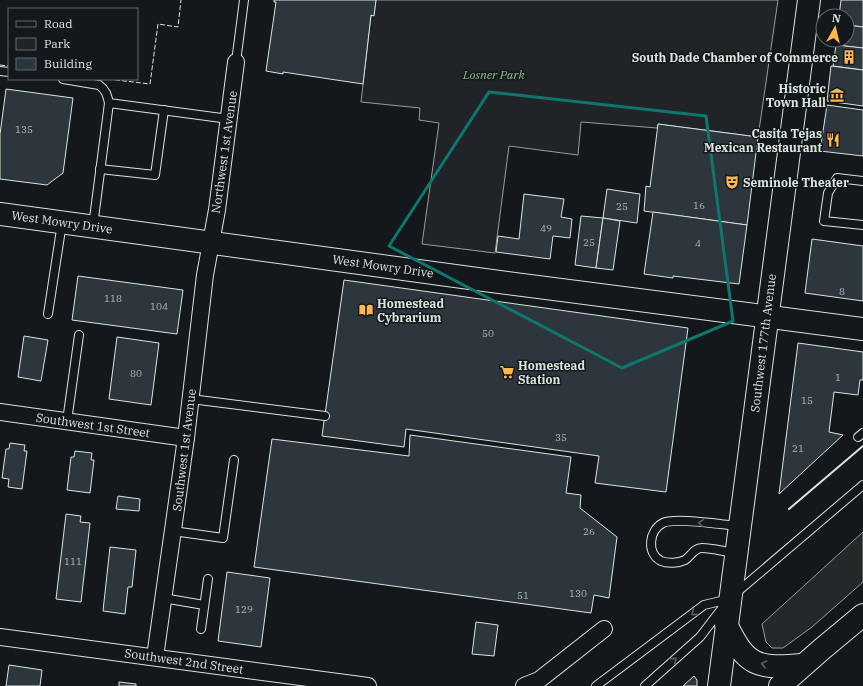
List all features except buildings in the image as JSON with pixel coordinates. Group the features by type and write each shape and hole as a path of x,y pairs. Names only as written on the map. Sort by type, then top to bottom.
{"street":[{"name":"Southwest 177th Avenue","path":"719,686 729,599 740,526 808,0"},
{"name":"Northwest 1st Avenue","path":"211,242 217,210 236,62"},
{"name":"West Mowry Drive","path":"0,214 477,279 863,329"},
{"name":"Southwest 1st Avenue","path":"155,658 186,438 205,275 211,242"},
{"name":"Southwest 1st Street","path":"0,412 186,438"},
{"path":"780,686 802,665 863,615"},
{"path":"726,624 742,653 754,662 783,667 802,665"},
{"path":"524,686 539,680 604,630"},
{"name":"Southwest 2nd Street","path":"0,637 349,685 368,686"}],"lane":[{"path":"236,62 244,0"},
{"path":"69,80 99,85 107,94 109,103 92,226"},
{"path":"109,103 229,119"},
{"path":"100,169 155,175 164,110"},
{"path":"863,181 837,178 828,193 824,221 863,225"},
{"path":"48,314 62,222"},
{"path":"67,421 79,335"},
{"path":"191,399 325,416"},
{"path":"173,531 223,538 234,460"},
{"path":"645,686 700,638 729,599 863,485"},
{"path":"735,553 701,548 693,552 685,560 675,563 661,561 652,552 651,541 656,530 663,523 678,521 740,526"},
{"path":"201,629 208,579"},
{"path":"163,598 204,605"},
{"path":"596,686 704,605 729,599"}],"highlighted area":[{"path":"489,92 706,116 733,321 622,368 389,246"}],"green space":[{"name":"Losner Park","path":"376,0 778,0 758,137 658,124 657,128 581,122 578,155 509,146 495,253 422,244 439,123 419,120 420,108 361,102 371,15 374,15"}],"shaded area":[{"path":"863,532 863,582 812,627 783,648 772,648 766,642 762,624"}],"fence":[{"path":"116,80 150,84 158,24 178,27 181,0"},
{"path":"0,65 8,66"}],"wall":[{"path":"789,509 863,446"}],"place":[{"name":"South Dade Chamber of Commerce","path":"849,57"},
{"name":"Historic Town Hall","path":"837,95"},
{"name":"Casita Tejas Mexican Restaurant","path":"833,140"},
{"name":"Seminole Theater","path":"732,182"},
{"name":"Homestead Cybrarium","path":"366,310"},
{"name":"Homestead Station","path":"507,372"}]}
